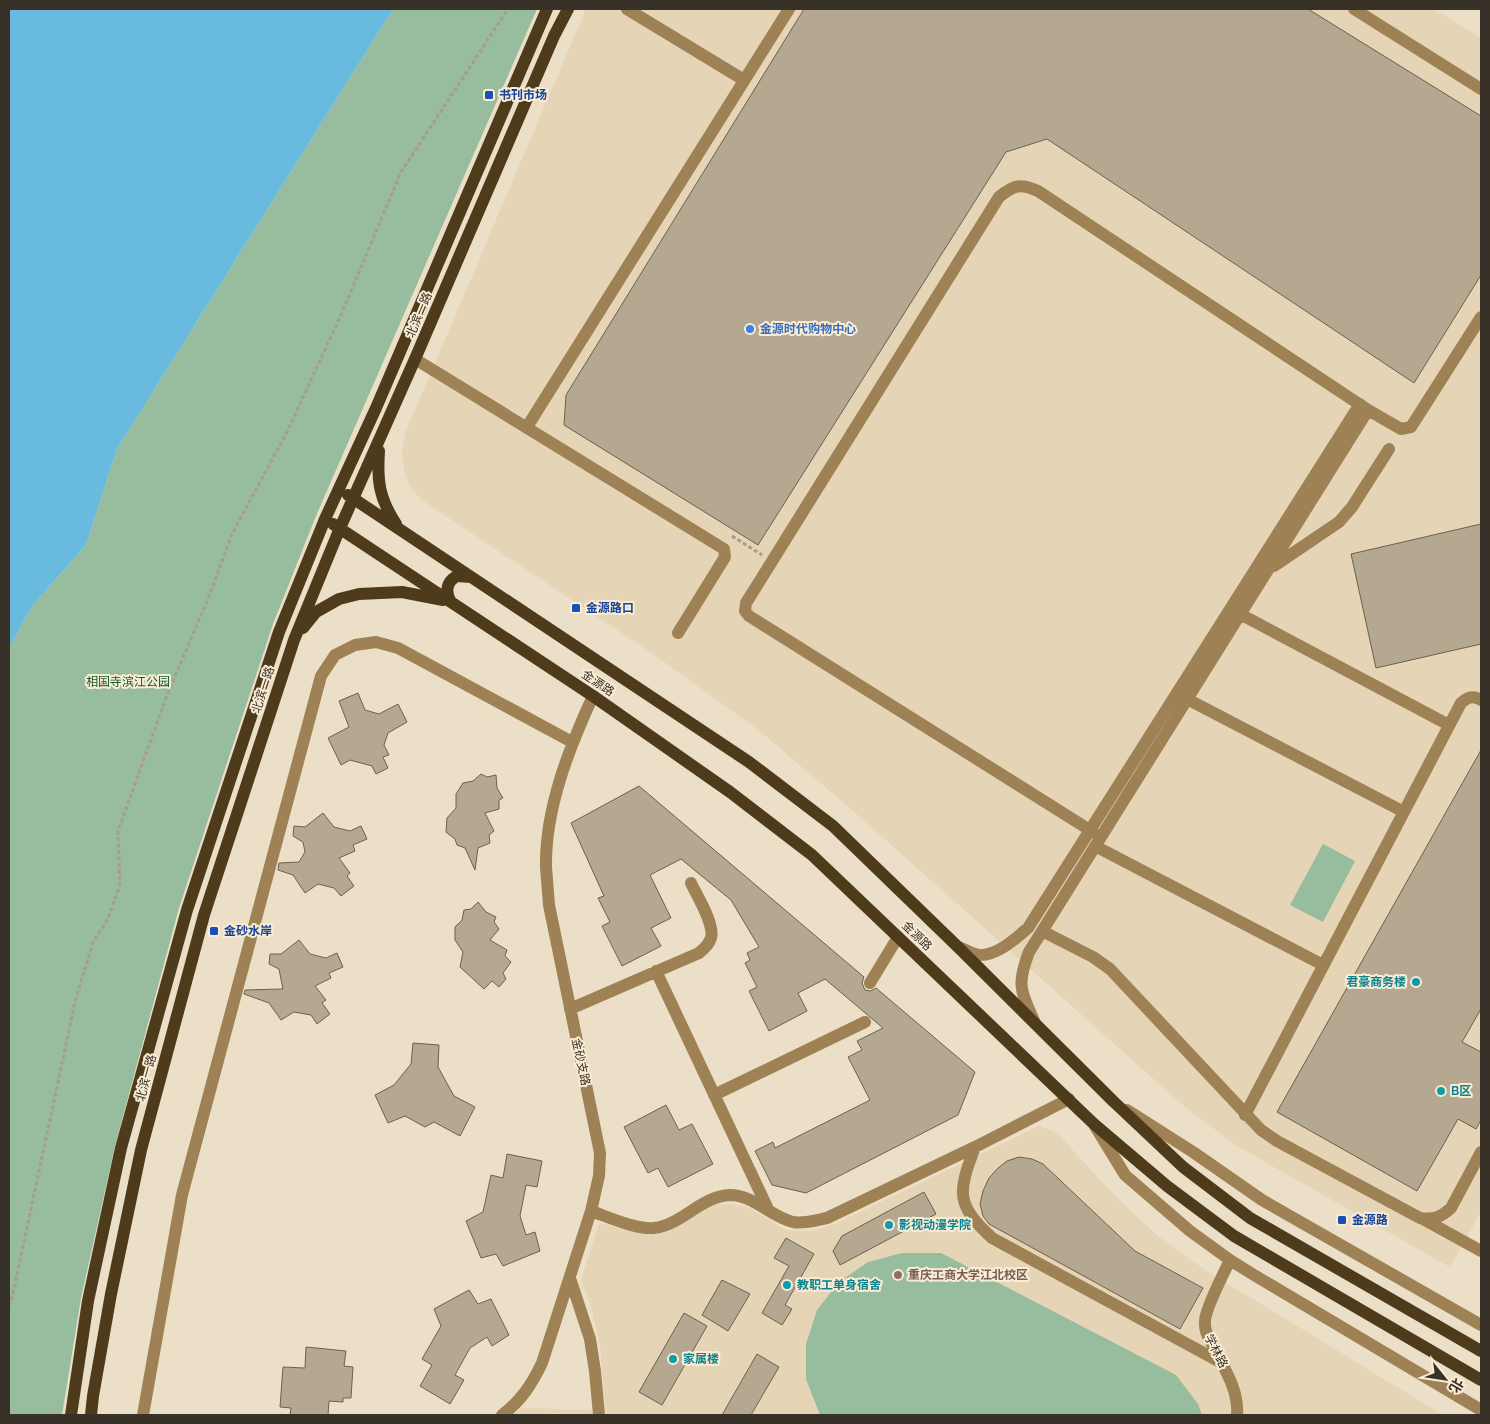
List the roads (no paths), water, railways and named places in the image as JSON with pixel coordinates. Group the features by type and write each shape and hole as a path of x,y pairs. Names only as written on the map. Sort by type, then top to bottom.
{"main road":[{"name":"北滨一路","path":"71,1415 88,1301 122,1148 187,910 279,632 325,519 376,408 547,9"},
{"name":"北滨一路","path":"91,1415 92,1396 111,1294 141,1150 204,915 294,640 340,528 380,440 554,36 568,9"},
{"path":"380,440 379,488 385,508 398,528"},
{"name":"金源路","path":"339,489 749,762 825,820 1183,1167 1250,1218 1481,1351"},
{"name":"金源路","path":"325,519 593,696 730,792 812,855 1094,1124 1167,1186 1234,1236 1481,1380"},
{"path":"451,602 447,592 449,582 453,578 463,576 472,578"},
{"path":"294,640 316,612 339,600 359,594 402,592 451,602"}],"street":[{"path":"628,9 744,80"},
{"path":"527,427 789,9"},
{"path":"1354,9 1481,89"},
{"path":"1323,965 1095,838 749,616 745,611 746,603 999,197 1008,190 1018,186 1028,186 1038,191 1396,428 1405,430 1410,427 1481,317"},
{"path":"415,359 724,548 725,558 678,633"},
{"path":"958,947 980,955 991,953 1009,944 1028,928 1095,838 1187,699 1268,570 1364,407"},
{"path":"1035,1023 1022,994 1020,976 1029,952 1244,586 1364,407"},
{"path":"1244,586 1339,522 1352,508 1389,449"},
{"path":"1240,614 1449,726"},
{"path":"143,1415 182,1195 322,676 335,655 355,645 376,642 398,648 572,742"},
{"name":"金砂支路","path":"502,1415 517,1404 532,1384 542,1363 591,1211 599,1176 600,1153 549,906 546,866 549,829 558,787 572,742 593,696"},
{"path":"1245,1114 1461,703 1466,698 1472,697 1481,700"},
{"path":"1187,699 1404,812"},
{"path":"570,1009 699,953 706,947 711,938 712,927 691,883"},
{"path":"1042,931 1093,957 1110,969 1261,1130 1277,1141 1481,1251"},
{"path":"870,983 898,937"},
{"path":"656,971 768,1209"},
{"path":"714,1095 865,1022"},
{"path":"591,1211 638,1226 652,1228 666,1226 714,1198 731,1195 747,1199 793,1222 808,1222 828,1218 1069,1100"},
{"path":"1113,1101 1193,1152 1262,1200 1481,1325"},
{"path":"1094,1124 1125,1175 1190,1231 1230,1260 1481,1410"},
{"path":"975,1147 964,1177 962,1195 968,1211 980,1227 992,1238 1222,1363"},
{"path":"1420,1218 1436,1218 1444,1215 1451,1208 1481,1152"},
{"name":"学林路","path":"1230,1260 1204,1318 1204,1329 1222,1363 1234,1392 1238,1408 1237,1415"},
{"path":"570,1278 590,1339 599,1415"}],"water":[{"path":"9,9 393,9 117,449 86,545 33,605 9,648"}],"place":[{"name":"书刊市场","path":"489,95"},
{"name":"金源时代购物中心","path":"750,329"},
{"name":"金源路口","path":"576,608"},
{"name":"金砂水岸","path":"214,931"},
{"name":"君豪商务楼","path":"1416,982"},
{"name":"B区","path":"1441,1091"},
{"name":"金源路","path":"1342,1220"},
{"name":"影视动漫学院","path":"889,1225"},
{"name":"重庆工商大学江北校区","path":"898,1275"},
{"name":"教职工单身宿舍","path":"787,1285"},
{"name":"家属楼","path":"673,1359"}],"park label":[{"name":"相国寺滨江公园","path":"128,682"}]}
